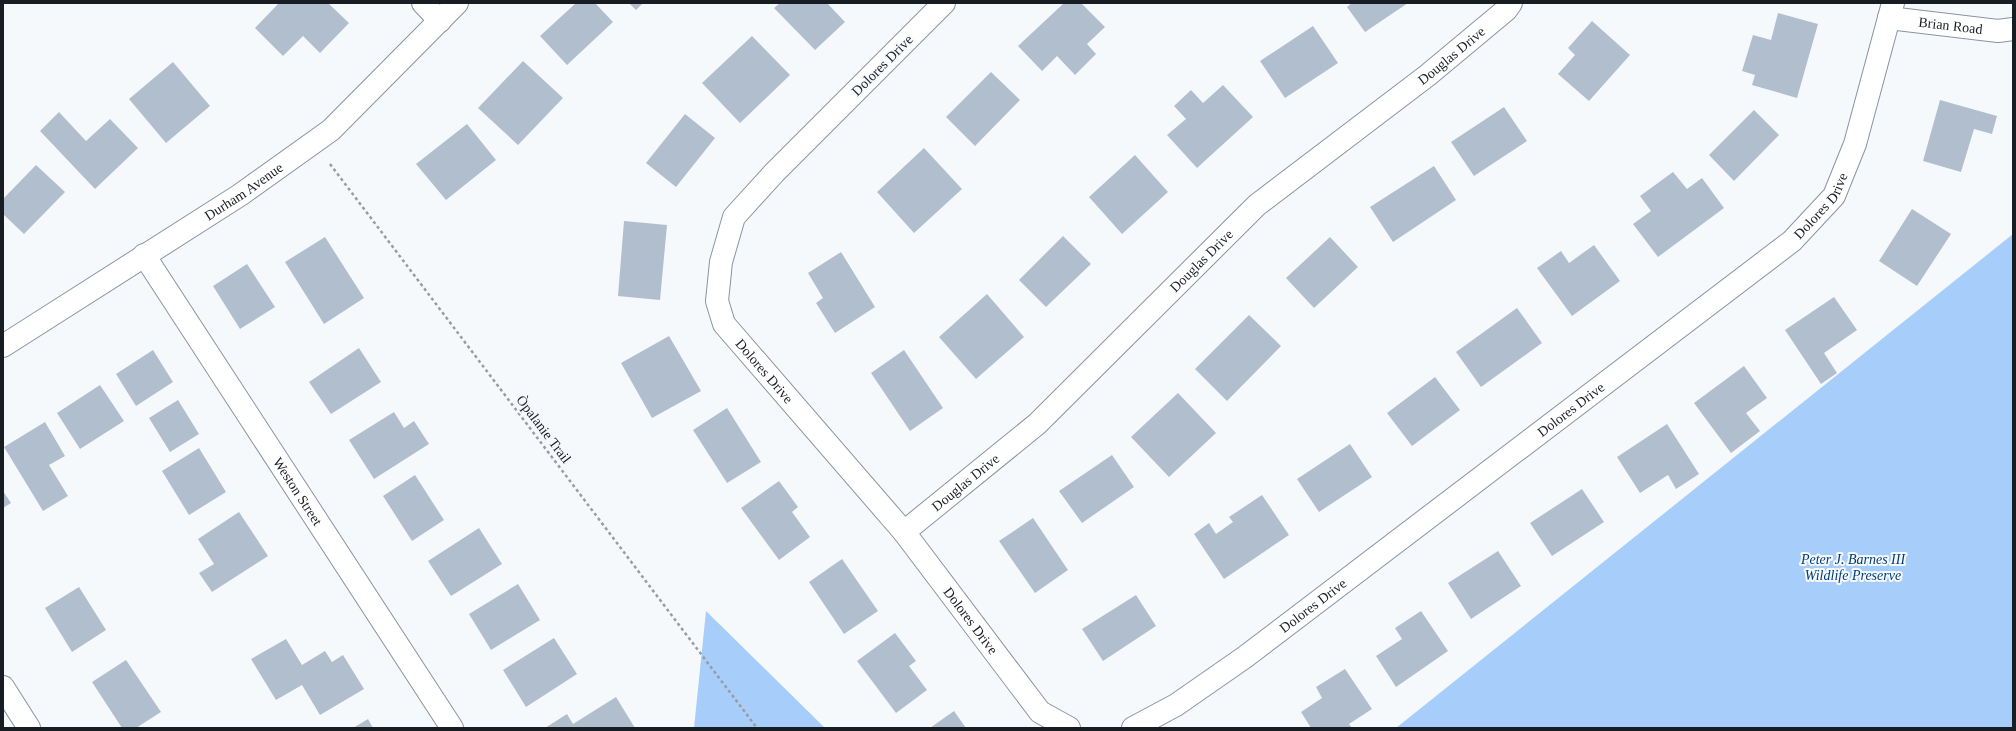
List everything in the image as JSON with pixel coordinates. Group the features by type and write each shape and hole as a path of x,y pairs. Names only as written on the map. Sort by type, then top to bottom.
{"street":[{"path":"423,3 440,21"},
{"name":"Durham Avenue","path":"3,346 240,195 315,143 331,130 457,3"},
{"name":"Douglas Drive","path":"904,532 1037,424 1257,204 1428,75 1506,10 1511,3"},
{"name":"Dolores Drive","path":"933,6 734,217 721,262 717,302 724,324 904,532 1040,712 1069,728"},
{"name":"Dolores Drive","path":"1133,728 1176,705 1245,657 1792,241 1834,196 1855,144 1891,10"},
{"name":"Brian Road","path":"1891,10 1998,31 2013,29"},
{"name":"Weston Street","path":"144,255 452,728"},
{"path":"3,687 29,728"}],"path":[{"name":"Òpalanie Trail","path":"315,143 757,728"}],"green space":[{"name":"Peter J. Barnes III Wildlife Preserve","path":"2013,234 2013,728 1396,728"},
{"path":"706,611 825,728 694,728"}],"building":[{"path":"279,3 328,3 349,23 320,53 303,36 283,56 255,28"},
{"path":"576,3 595,3 613,22 567,65 540,36"},
{"path":"629,3 643,3 636,10"},
{"path":"780,3 827,3 845,22 815,50 774,8"},
{"path":"1064,3 1081,3 1105,27 1087,44 1096,54 1075,75 1057,56 1042,71 1018,46"},
{"path":"1352,3 1408,3 1365,32 1347,7"},
{"path":"1778,13 1818,24 1797,98 1752,85 1755,75 1742,71 1753,35 1771,40"},
{"path":"1592,21 1630,55 1589,101 1558,74 1575,55 1568,48"},
{"path":"1313,26 1338,63 1285,98 1260,61"},
{"path":"752,36 790,75 740,123 702,83"},
{"path":"523,61 563,98 518,145 478,108"},
{"path":"173,62 210,106 166,143 129,99"},
{"path":"991,72 1020,100 975,146 946,117"},
{"path":"1223,85 1253,117 1197,168 1167,135 1186,119 1174,106 1191,90 1203,103"},
{"path":"1940,100 1997,116 1992,134 1974,129 1961,172 1923,161"},
{"path":"1504,107 1527,141 1474,176 1451,142"},
{"path":"1754,110 1779,135 1734,181 1709,155"},
{"path":"59,112 86,141 110,119 138,148 95,189 40,131"},
{"path":"685,114 715,138 676,187 646,163"},
{"path":"467,124 496,160 446,200 416,164"},
{"path":"924,148 962,189 914,233 877,192"},
{"path":"1135,155 1168,192 1122,234 1089,197"},
{"path":"36,165 65,192 24,234 3,214 3,199"},
{"path":"1434,166 1456,200 1393,242 1370,207"},
{"path":"1673,172 1687,189 1702,178 1724,208 1658,257 1633,224 1651,211 1640,196"},
{"path":"1912,209 1951,234 1917,286 1879,261"},
{"path":"624,221 667,225 660,300 618,296"},
{"path":"1063,236 1091,264 1046,307 1019,280"},
{"path":"325,237 364,298 324,324 285,262"},
{"path":"1330,237 1358,267 1314,308 1286,278"},
{"path":"1594,245 1620,281 1572,316 1537,268 1561,251 1569,263"},
{"path":"841,252 875,307 835,333 816,303 823,298 808,273"},
{"path":"247,264 275,307 240,329 213,286"},
{"path":"987,294 1024,337 976,379 939,337"},
{"path":"1834,297 1857,330 1824,353 1837,373 1821,384 1785,330"},
{"path":"1517,308 1542,343 1481,387 1456,352"},
{"path":"1249,315 1281,346 1227,401 1195,369"},
{"path":"669,336 701,391 652,418 621,363"},
{"path":"359,348 381,382 331,414 309,382"},
{"path":"153,350 173,382 136,406 116,374"},
{"path":"904,350 943,408 910,431 871,373"},
{"path":"1744,366 1767,398 1746,413 1760,431 1731,453 1694,403"},
{"path":"1435,377 1460,410 1412,446 1387,413"},
{"path":"100,385 124,421 80,449 57,413"},
{"path":"1178,393 1216,433 1169,477 1131,437"},
{"path":"178,400 199,434 170,452 149,418"},
{"path":"727,408 761,462 727,483 693,430"},
{"path":"394,412 404,428 414,421 429,444 374,479 349,440"},
{"path":"45,422 65,456 49,465 68,496 43,511 4,447"},
{"path":"1667,424 1699,474 1676,489 1668,475 1640,493 1617,457"},
{"path":"1350,444 1372,477 1319,512 1297,479"},
{"path":"199,448 226,492 189,515 162,471"},
{"path":"1112,455 1134,487 1082,523 1059,491"},
{"path":"415,475 444,520 412,541 383,496"},
{"path":"779,481 798,507 792,512 810,537 779,560 741,508"},
{"path":"1582,489 1604,522 1552,556 1530,523"},
{"path":"3,491 11,503 3,508"},
{"path":"1262,495 1289,535 1224,579 1194,534 1209,523 1216,534 1233,522 1229,517"},
{"path":"239,512 268,556 212,592 199,573 214,564 198,539"},
{"path":"1033,518 1068,570 1035,593 999,541"},
{"path":"479,528 502,564 451,596 428,561"},
{"path":"1498,551 1521,586 1471,619 1448,583"},
{"path":"842,559 878,611 844,634 809,582"},
{"path":"518,584 540,620 491,650 469,614"},
{"path":"79,587 106,630 72,652 45,608"},
{"path":"1136,595 1156,626 1103,661 1082,629"},
{"path":"1421,611 1448,651 1396,687 1376,656 1402,639 1395,628"},
{"path":"895,633 916,661 909,666 927,690 896,713 857,661"},
{"path":"554,638 577,674 526,707 503,670"},
{"path":"286,639 302,665 325,651 332,662 343,655 364,689 320,715 302,685 276,700 251,659"},
{"path":"126,660 161,712 136,728 122,728 92,682"},
{"path":"1345,669 1372,709 1349,724 1352,728 1311,728 1301,712 1322,698 1316,687"},
{"path":"616,697 635,728 545,728 567,714 573,724"},
{"path":"954,711 966,728 930,728"},
{"path":"368,719 373,728 353,728"}]}
